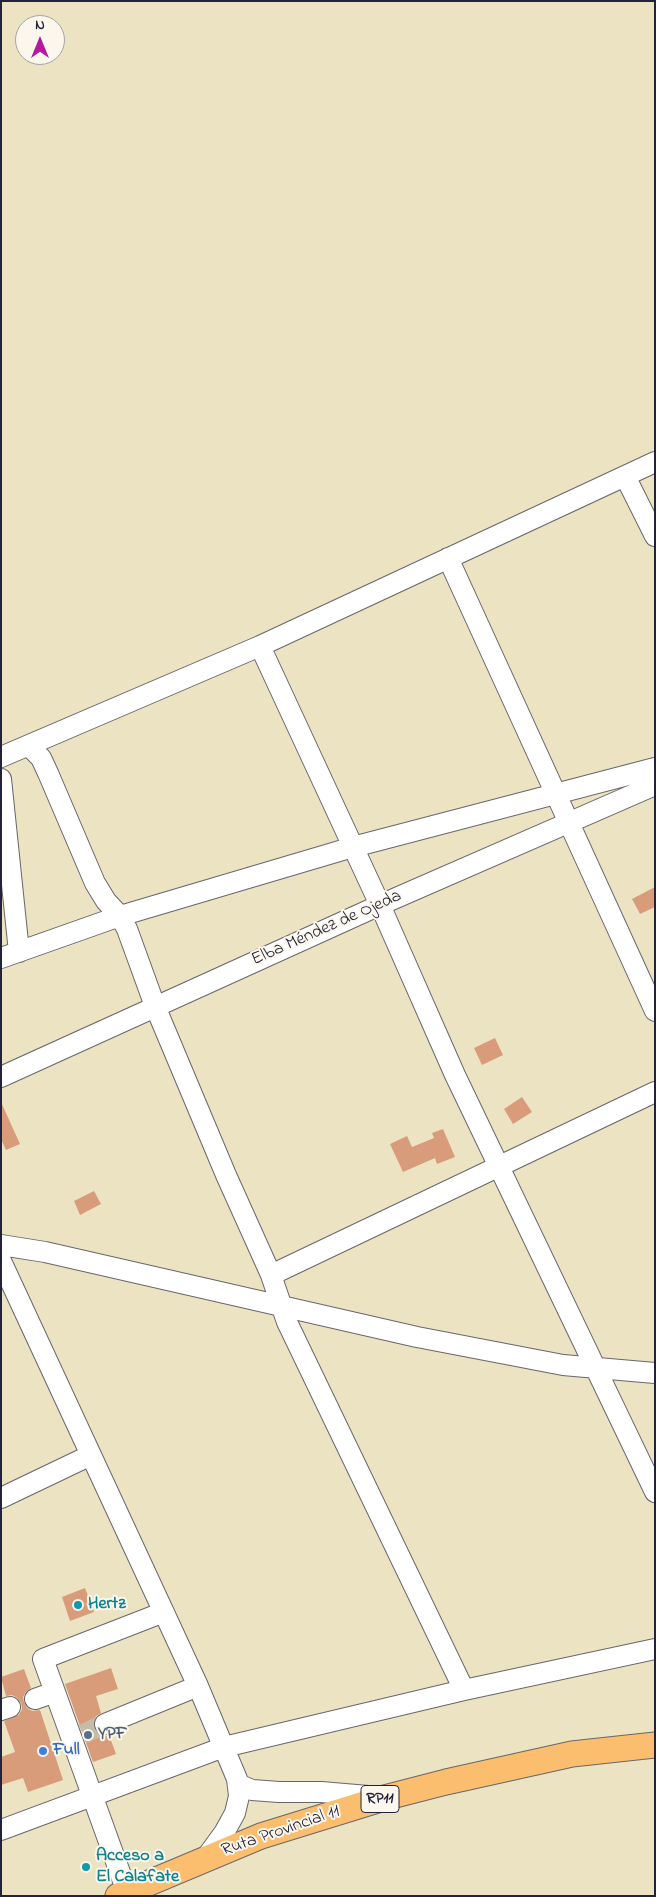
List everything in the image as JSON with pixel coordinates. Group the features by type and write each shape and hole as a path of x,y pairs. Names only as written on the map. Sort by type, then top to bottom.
{"main road":[{"name":"Ruta Provincial 11","path":"123,1894 261,1836 384,1798 572,1754 655,1745"}],"street":[{"path":"1,758 260,646 655,462"},
{"path":"625,476 655,536"},
{"path":"448,558 655,1011"},
{"path":"260,646 380,905 455,1075 655,1492"},
{"path":"29,746 40,758 48,773 95,883 106,901 120,916 127,930 156,1006 226,1175 271,1275 280,1306 464,1690"},
{"path":"1,779 10,955 120,916 353,847 655,768"},
{"name":"Elba Méndez de Ojeda","path":"1,1077 380,905 655,785"},
{"path":"271,1275 655,1092"},
{"path":"1,1245 45,1252 417,1337 563,1365 655,1373"},
{"path":"1,1261 198,1686 238,1784 239,1796 235,1812 224,1834 205,1858"},
{"path":"1,1498 91,1455"},
{"path":"123,1894 91,1797 77,1736 54,1692 43,1659 164,1612"},
{"path":"1,1830 224,1747 464,1690 655,1649"},
{"path":"106,1724 198,1686"},
{"path":"35,1699 54,1692"},
{"path":"238,1784 252,1790 321,1792 384,1798"}],"building":[{"path":"655,887 655,907 640,914 632,899"},
{"path":"495,1038 503,1055 482,1065 474,1048"},
{"path":"522,1097 532,1112 513,1124 504,1109"},
{"path":"1,1102 20,1144 6,1150 1,1139"},
{"path":"443,1129 455,1157 437,1164 435,1158 403,1172 390,1144 407,1136 412,1147 434,1138 432,1133"},
{"path":"94,1191 101,1204 80,1215 74,1201"},
{"name":"Hertz","path":"85,1588 94,1612 70,1621 62,1597"},
{"path":"111,1668 118,1689 96,1696 101,1713 96,1716 93,1723 94,1729 98,1734 109,1735 116,1754 93,1762 65,1684"},
{"path":"24,1669 31,1688 23,1697 24,1702 27,1708 32,1711 40,1710 63,1780 28,1792 23,1778 1,1785 1,1757 15,1752 4,1721 19,1715 22,1709 21,1703 17,1698 12,1695 6,1696 1,1677"}],"tunnel":[{"path":"83,1734 105,1724"}],"place":[{"name":"Hertz","path":"78,1605"},
{"name":"YPF","path":"88,1735"},
{"name":"Full","path":"43,1751"},
{"name":"Acceso a El Calafate","path":"86,1867"}]}
